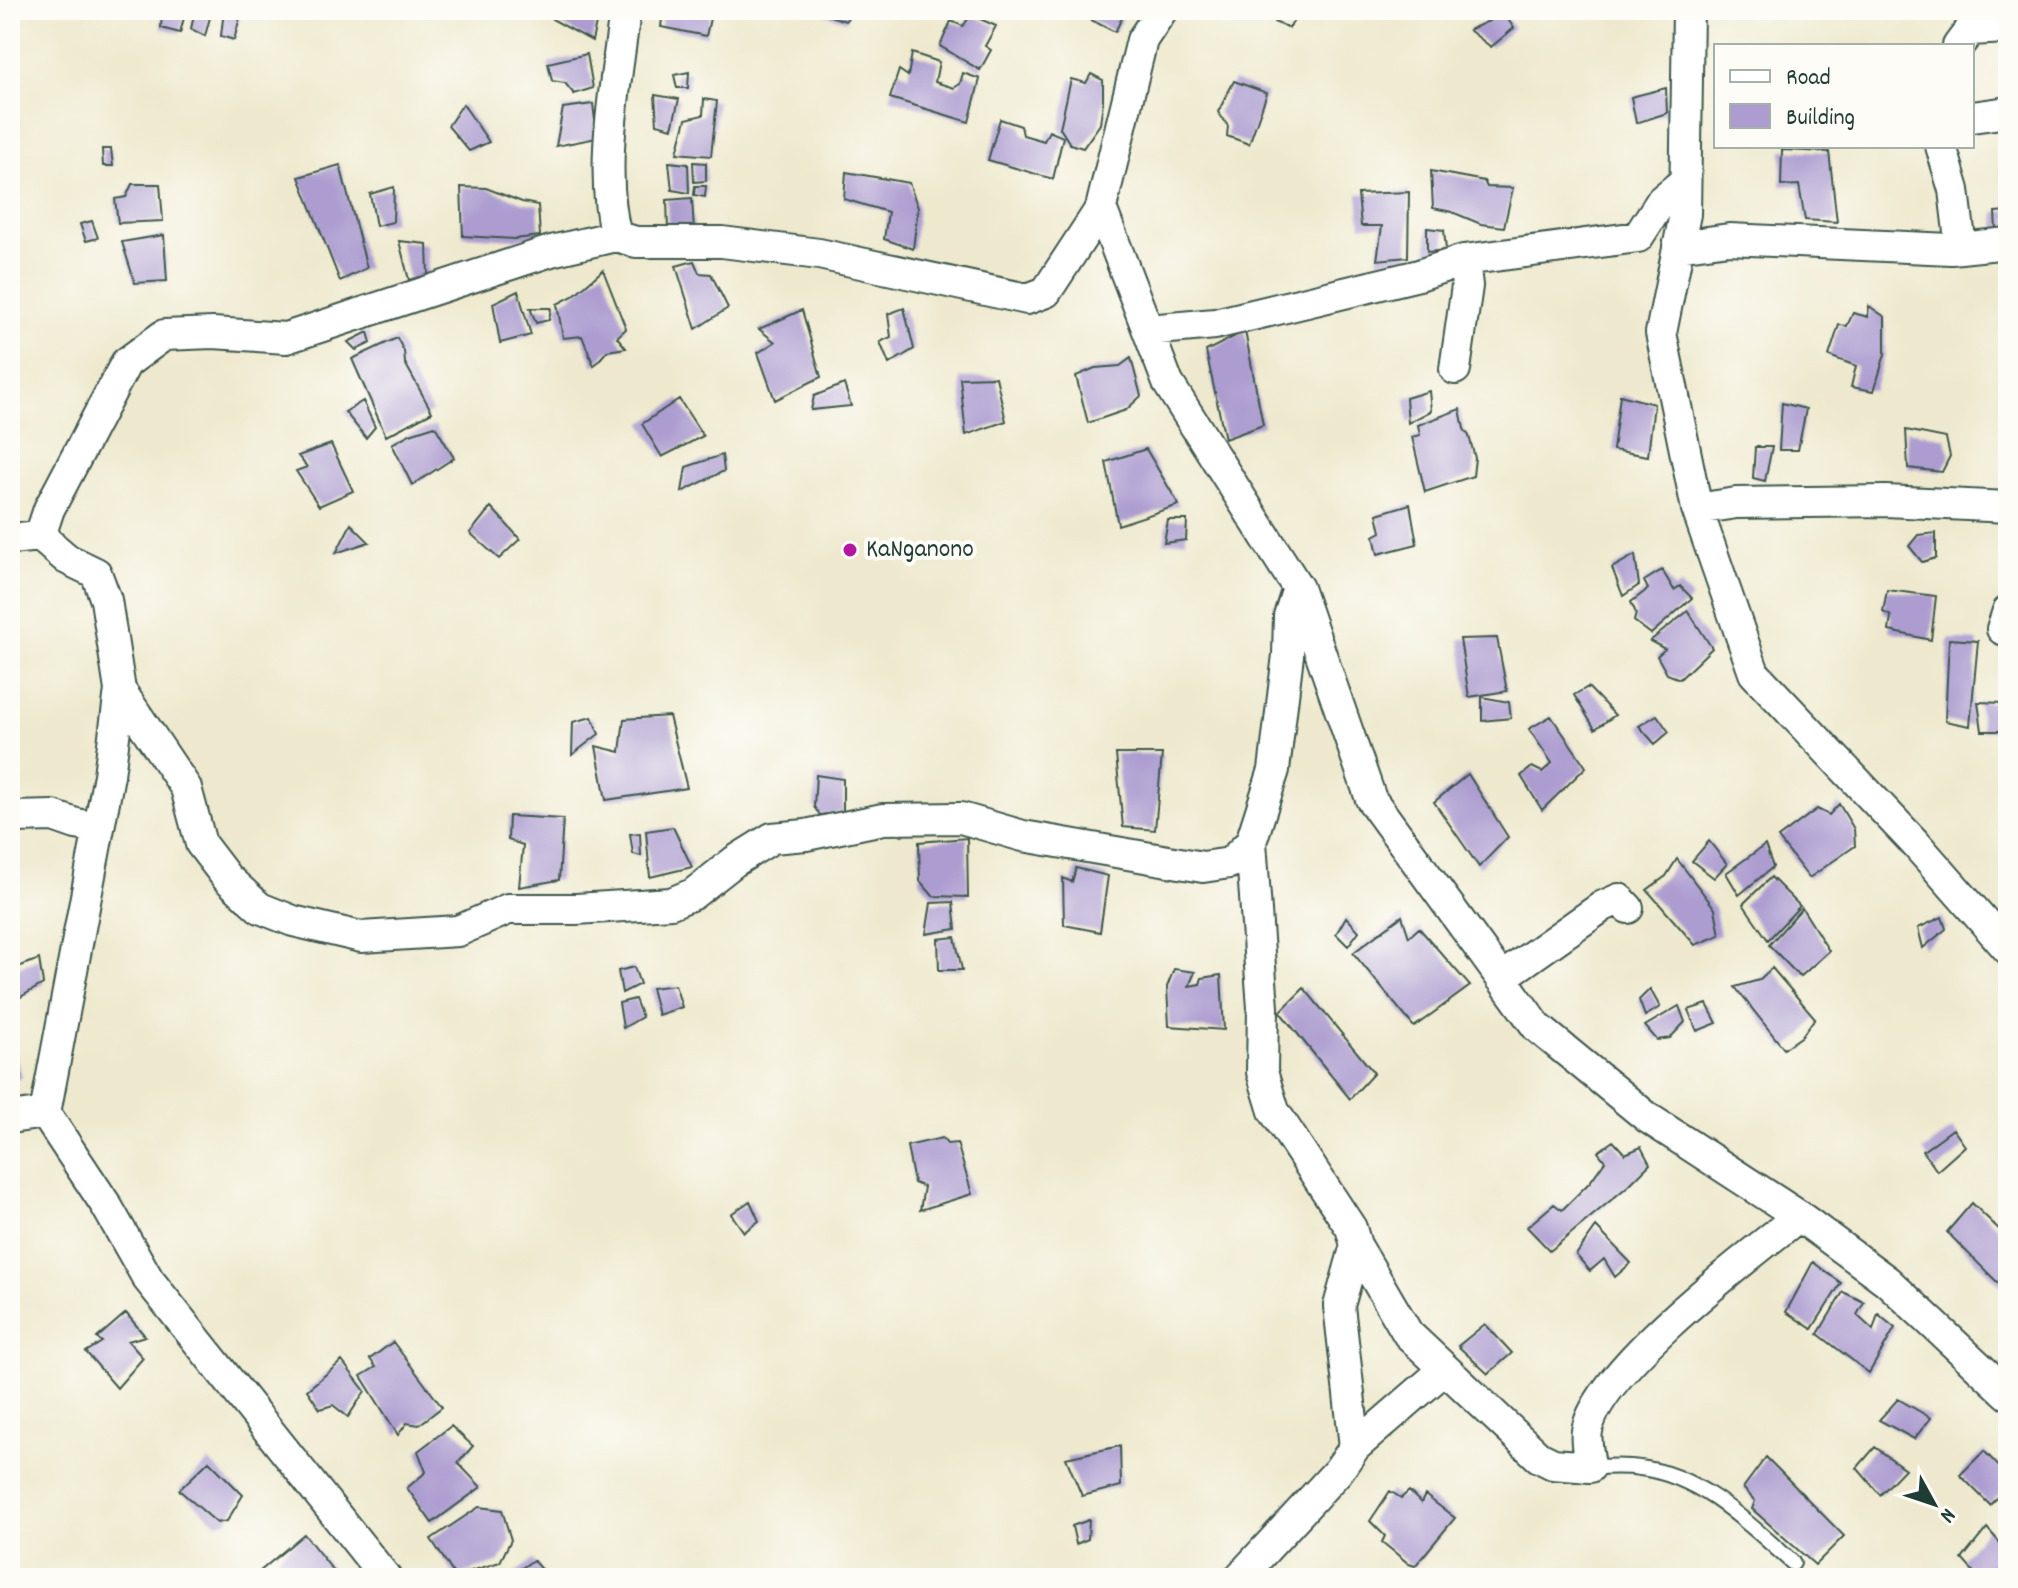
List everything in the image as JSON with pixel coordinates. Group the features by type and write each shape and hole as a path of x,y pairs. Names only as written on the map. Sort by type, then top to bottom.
{"street":[{"path":"616,236 609,210 611,136 625,10"},
{"path":"386,1578 148,1279 106,1205 45,1113 99,828 120,690 106,600 96,573 25,538 49,509 126,363 164,335 213,333 286,338 551,251 616,236 636,242 722,242 819,254 1027,299 1046,292 1101,208 1142,40 1162,10"},
{"path":"1688,10 1685,214 1661,333 1697,509 1754,673 1915,843 2008,949"},
{"path":"1960,44 1970,30 2008,28"},
{"path":"1942,148 1954,190 1961,248"},
{"path":"1148,330 1215,324 1419,275 1464,260 1638,237 1662,200 1685,181"},
{"path":"1101,208 1168,383 1298,588 1371,799 1537,1027 1648,1118 1799,1216 1887,1281 2008,1394"},
{"path":"1678,246 1729,239 1961,248 2008,243"},
{"path":"1455,369 1467,286 1464,260"},
{"path":"1697,509 1736,503 1886,501 2008,507"},
{"path":"1298,588 1289,616 1288,655 1274,770 1251,842 1263,1008 1262,1072 1274,1111 1351,1228 1356,1245 1408,1334 1539,1457 1553,1464 1590,1467 1586,1432 1598,1401 1661,1333 1704,1293 1799,1216"},
{"path":"120,690 186,788 201,844 227,878 260,908 293,921 361,937 458,931 508,909 576,909 671,903 693,894 735,861 772,838 806,835 883,819 961,818 1023,836 1203,867 1230,863 1251,842"},
{"path":"10,820 14,817 53,816 99,828"},
{"path":"1501,978 1603,906 1619,899 1628,908"},
{"path":"10,1118 45,1113"},
{"path":"1355,1447 1339,1306 1356,1245"},
{"path":"1239,1578 1338,1471 1355,1447 1445,1369"}],"lane":[{"path":"1590,1467 1642,1468 1692,1483 1743,1518 1793,1563"}],"building":[{"path":"162,10 186,10 180,33 161,28"},
{"path":"195,10 212,10 205,36 191,29"},
{"path":"224,10 242,10 234,40 221,36"},
{"path":"555,10 599,10 592,41 552,19"},
{"path":"663,10 712,10 706,36 661,27"},
{"path":"811,10 851,10 846,21"},
{"path":"1071,10 1126,10 1115,32"},
{"path":"1270,10 1301,10 1289,28 1274,22 1274,12"},
{"path":"1504,14 1514,28 1491,47 1469,30"},
{"path":"971,15 996,26 985,46 991,50 980,70 940,46 951,21 963,26"},
{"path":"912,53 939,62 935,82 954,88 960,84 963,73 980,79 969,122 890,98 899,70 908,76"},
{"path":"587,54 593,88 574,94 565,83 552,81 548,63"},
{"path":"689,72 688,88 677,88 674,75"},
{"path":"1091,74 1103,80 1103,102 1100,124 1083,148 1070,144 1060,128 1071,79 1086,83"},
{"path":"1234,81 1267,93 1249,144 1227,136 1228,126 1218,112"},
{"path":"1666,88 1667,113 1636,123 1631,97"},
{"path":"655,95 679,99 672,128 657,124"},
{"path":"704,99 717,101 711,156 677,153 686,119 703,115"},
{"path":"463,104 489,142 469,151 448,126"},
{"path":"593,104 597,138 556,146 563,108"},
{"path":"1000,119 1021,126 1023,135 1044,141 1049,131 1063,137 1053,179 988,160"},
{"path":"102,149 111,149 113,166 103,166"},
{"path":"1782,150 1829,152 1837,222 1805,220 1799,185 1781,186"},
{"path":"669,162 688,164 689,193 672,190"},
{"path":"693,162 706,163 706,181 694,182"},
{"path":"340,165 367,268 340,281 299,177"},
{"path":"1431,171 1484,181 1487,187 1513,188 1504,227 1481,224 1433,208"},
{"path":"846,172 909,183 918,208 913,249 884,239 888,212 844,199"},
{"path":"132,184 160,184 163,221 118,223 115,199 126,197"},
{"path":"695,186 706,186 705,197 694,195"},
{"path":"394,187 393,222 376,226 370,194"},
{"path":"461,187 486,188 538,205 540,236 514,239 463,236"},
{"path":"1409,192 1408,257 1377,260 1382,226 1361,226 1358,194"},
{"path":"692,198 694,231 668,231 667,200"},
{"path":"2008,211 2008,230 1996,230 1995,212"},
{"path":"92,221 98,238 86,241 80,224"},
{"path":"1427,228 1444,230 1446,250 1427,252"},
{"path":"164,235 167,281 135,283 122,242"},
{"path":"399,241 427,244 428,275 409,280"},
{"path":"694,261 699,273 711,274 728,308 696,329 676,266"},
{"path":"603,270 626,329 617,337 626,348 607,351 594,366 582,336 563,338 557,304 573,296"},
{"path":"518,291 531,335 500,343 493,303"},
{"path":"1869,306 1885,317 1885,354 1874,391 1851,387 1856,366 1829,356 1839,325 1847,326 1853,313 1868,317"},
{"path":"530,308 551,308 549,320 536,323"},
{"path":"904,308 914,349 889,364 880,342 891,337 888,314"},
{"path":"802,310 821,377 775,400 758,353 775,342 759,329"},
{"path":"1245,331 1263,425 1225,439 1206,351"},
{"path":"368,332 371,343 356,350 348,342"},
{"path":"397,338 404,351 405,363 432,412 386,436 352,359"},
{"path":"1131,358 1141,396 1126,410 1088,423 1076,376 1095,368 1120,366"},
{"path":"996,377 1006,421 966,435 960,378"},
{"path":"844,384 851,406 811,410 814,396"},
{"path":"1429,391 1431,411 1408,423 1406,398"},
{"path":"1620,395 1654,404 1648,456 1613,450"},
{"path":"679,399 703,436 662,457 642,424"},
{"path":"363,401 375,427 366,438 345,412"},
{"path":"1782,403 1806,409 1798,450 1779,450"},
{"path":"1460,409 1475,458 1473,476 1425,492 1412,437 1420,435 1418,425"},
{"path":"435,426 454,458 412,485 392,444"},
{"path":"1906,430 1946,438 1950,456 1942,472 1908,468"},
{"path":"331,444 353,491 319,506 296,471 307,467 298,456"},
{"path":"1755,447 1772,447 1765,481 1753,478"},
{"path":"1146,449 1179,505 1118,525 1106,462"},
{"path":"722,455 724,471 682,492 686,467"},
{"path":"1410,504 1417,544 1378,554 1374,536 1381,532 1377,514"},
{"path":"491,507 520,539 499,559 470,533"},
{"path":"1168,520 1187,520 1186,540 1164,543"},
{"path":"351,524 369,542 336,553"},
{"path":"1936,533 1936,558 1922,562 1909,546 1918,535"},
{"path":"1635,555 1639,585 1623,596 1612,568"},
{"path":"1662,570 1674,590 1680,586 1692,598 1651,634 1634,621 1636,613 1631,602 1648,589 1644,581"},
{"path":"1887,590 1936,596 1931,640 1889,631 1891,616 1883,612"},
{"path":"1688,611 1712,648 1680,679 1667,674 1657,656 1665,649 1650,641"},
{"path":"1497,638 1507,691 1469,697 1460,639"},
{"path":"1949,639 1978,641 1970,726 1945,721"},
{"path":"1588,687 1615,715 1595,729 1574,695"},
{"path":"1482,697 1509,702 1511,718 1482,721"},
{"path":"1978,702 2003,703 2004,731 1982,731"},
{"path":"1657,715 1669,732 1655,744 1639,726"},
{"path":"669,716 687,788 606,800 596,746 620,752 624,719"},
{"path":"1551,716 1586,767 1542,810 1521,776 1532,767 1542,772 1552,763 1529,729"},
{"path":"592,717 599,734 572,755 573,722"},
{"path":"1116,754 1162,754 1155,830 1123,827"},
{"path":"1468,774 1508,837 1479,867 1434,802"},
{"path":"816,775 843,779 843,812 820,815 814,807"},
{"path":"1839,804 1854,829 1855,846 1809,878 1778,838 1817,809 1829,815"},
{"path":"509,816 563,819 559,880 519,887 523,845 508,840"},
{"path":"673,827 692,867 650,877 646,831"},
{"path":"640,833 641,856 633,854 630,834"},
{"path":"967,838 968,897 933,896 920,881 919,842"},
{"path":"1709,841 1727,864 1714,878 1692,861"},
{"path":"1765,845 1773,867 1739,895 1726,873"},
{"path":"1677,859 1715,909 1720,935 1695,945 1647,890 1666,876"},
{"path":"1076,868 1108,876 1100,932 1064,925 1063,878 1072,882"},
{"path":"1771,877 1800,906 1768,940 1743,904"},
{"path":"953,902 956,929 926,934 931,903"},
{"path":"1802,908 1829,951 1800,977 1769,945"},
{"path":"1402,916 1409,937 1419,928 1470,986 1414,1027 1353,953"},
{"path":"1346,917 1359,931 1348,946 1336,934"},
{"path":"1942,917 1946,929 1923,948 1918,928"},
{"path":"955,937 962,970 939,970 938,939"},
{"path":"39,959 43,984 10,1003 10,970"},
{"path":"634,967 640,984 622,993 618,971"},
{"path":"1772,968 1815,1018 1801,1037 1784,1049 1735,987 1759,980"},
{"path":"1174,969 1195,972 1189,986 1200,984 1202,978 1221,975 1224,1030 1169,1026 1167,987"},
{"path":"675,985 682,1007 658,1015 651,988"},
{"path":"1304,988 1374,1073 1350,1099 1280,1012"},
{"path":"1650,989 1660,1007 1645,1016 1639,1000"},
{"path":"635,999 642,1017 623,1028 619,1003"},
{"path":"1707,1004 1717,1023 1697,1031 1688,1010"},
{"path":"1679,1006 1685,1022 1670,1038 1657,1040 1645,1026"},
{"path":"10,1040 22,1077 10,1082"},
{"path":"1953,1129 1965,1146 1937,1171 1923,1151"},
{"path":"942,1138 947,1144 957,1143 972,1194 920,1210 924,1187 914,1183 907,1146"},
{"path":"1613,1141 1625,1154 1641,1147 1650,1164 1550,1251 1527,1227 1554,1204 1562,1210 1590,1182 1605,1161 1598,1152"},
{"path":"750,1201 759,1221 744,1232 731,1214"},
{"path":"1972,1203 2008,1238 2008,1281 2002,1287 1947,1232"},
{"path":"1596,1227 1631,1263 1615,1277 1604,1259 1590,1271 1576,1255"},
{"path":"1813,1262 1841,1283 1812,1329 1786,1312"},
{"path":"1843,1292 1864,1302 1857,1315 1873,1330 1878,1314 1895,1328 1869,1373 1818,1334"},
{"path":"126,1313 145,1336 128,1341 143,1358 117,1388 86,1352 102,1342 97,1338"},
{"path":"1485,1324 1512,1353 1488,1374 1458,1346"},
{"path":"393,1342 442,1407 419,1425 407,1423 398,1435 361,1376 376,1367 370,1359"},
{"path":"342,1361 365,1391 348,1417 333,1405 320,1409 307,1390"},
{"path":"1898,1399 1931,1418 1914,1439 1879,1420"},
{"path":"451,1426 473,1446 458,1463 481,1487 432,1523 407,1488 426,1472 418,1451"},
{"path":"1120,1446 1121,1486 1082,1496 1066,1458"},
{"path":"1875,1447 1905,1469 1880,1495 1857,1468"},
{"path":"1984,1451 2008,1476 2008,1486 1990,1505 1960,1475"},
{"path":"1766,1457 1844,1536 1815,1565 1752,1509 1755,1501 1743,1488"},
{"path":"209,1461 243,1495 227,1521 217,1523 179,1490"},
{"path":"1390,1491 1401,1498 1409,1491 1421,1503 1425,1495 1455,1518 1415,1566 1382,1542 1385,1536 1370,1521"},
{"path":"479,1507 502,1510 511,1540 500,1562 455,1576 431,1539"},
{"path":"1089,1520 1088,1539 1076,1544 1072,1526"},
{"path":"1987,1528 2008,1552 2008,1562 1995,1578 1979,1578 1962,1559"},
{"path":"304,1534 339,1578 252,1578"},
{"path":"533,1560 548,1578 508,1578"}],"place":[{"name":"KaNganono","path":"850,550"}]}
